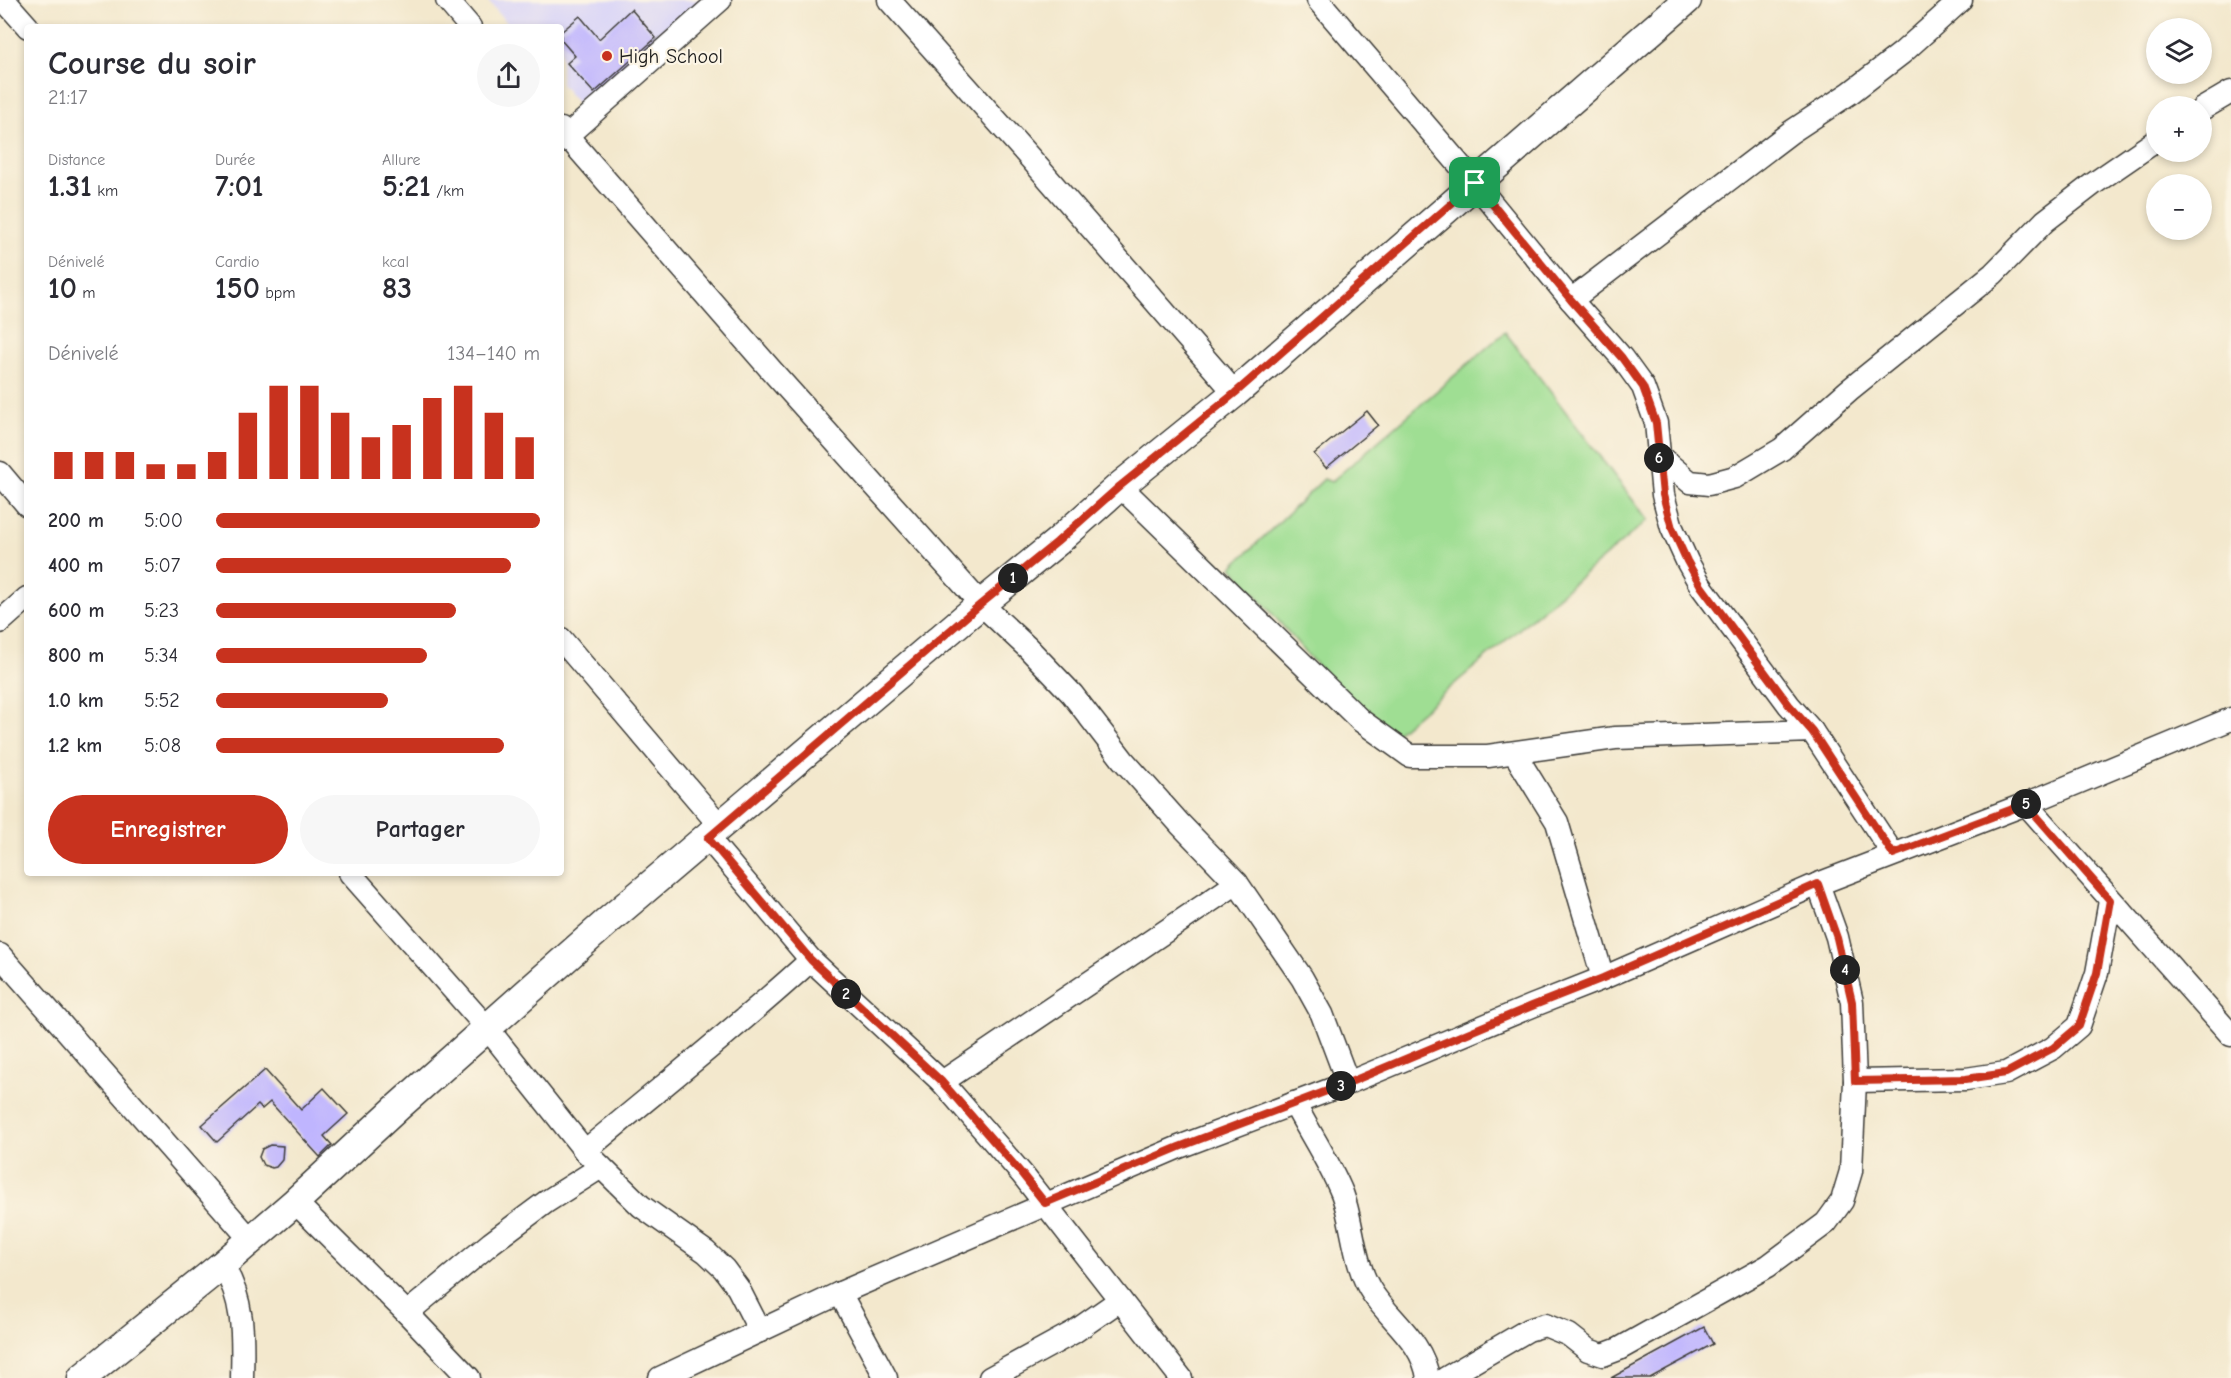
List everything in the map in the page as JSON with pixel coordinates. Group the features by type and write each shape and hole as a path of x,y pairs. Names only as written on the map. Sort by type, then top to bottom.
{"main road":[{"path":"82,1378 222,1265 608,921 1057,542 1120,486 1235,393 1687,0"}],"street":[{"path":"4,0 25,24"},
{"path":"447,0 467,24"},
{"path":"564,134 720,0"},
{"path":"889,0 1235,393"},
{"path":"1318,0 1622,358 1643,387 1656,423 1663,495 1669,517 1687,561 1708,595 1789,705 1812,731 1893,854"},
{"path":"1571,300 1791,132 1859,86 1902,53 1961,0"},
{"path":"2212,103 2231,92"},
{"path":"564,136 981,604 1072,694 1123,760 1237,883 1302,978 1322,1014 1348,1083"},
{"path":"1659,456 1690,482 1709,484 1735,477 1782,449 1849,390 1993,274 2045,221 2146,148"},
{"path":"0,473 24,501"},
{"path":"1120,486 1360,720 1410,756 1515,754 1565,744 1615,738 1812,731"},
{"path":"0,622 24,601"},
{"path":"564,643 715,832 811,960 942,1082 1022,1174 1181,1378"},
{"path":"660,1378 840,1293 1045,1203 1179,1147 1348,1083 1603,978 1818,884 2026,804 2231,719"},
{"path":"1515,754 1557,822 1603,978"},
{"path":"2026,804 2230,1033"},
{"path":"353,876 488,1029 585,1151 641,1206 706,1252 724,1269 738,1288 760,1331"},
{"path":"942,1082 1237,883"},
{"path":"1446,1378 1527,1330 1545,1325 1569,1335 1588,1350 1603,1355 1619,1349 1778,1259 1826,1223 1842,1201 1851,1171 1855,1081 1852,1002 1837,938 1818,884"},
{"path":"1855,1081 1966,1079 2006,1073 2053,1048 2079,1026 2097,973 2110,900"},
{"path":"0,955 250,1239"},
{"path":"585,1151 761,1006 811,960"},
{"path":"1294,1103 1342,1193 1359,1264 1372,1293 1420,1352 1428,1378"},
{"path":"407,1313 491,1243 546,1202 601,1167"},
{"path":"295,1202 469,1378"},
{"path":"222,1265 233,1281 240,1306 243,1338 242,1378"},
{"path":"840,1293 886,1378"},
{"path":"990,1378 1074,1332 1120,1300"}],"shaded area":[{"name":"High School","path":"487,0 716,0 586,113 564,87 564,24 508,24"}],"green space":[{"path":"1505,332 1648,520 1394,735 1355,710 1232,567 1324,479 1331,482"}],"building":[{"path":"631,9 656,38 594,93 567,63 575,56 564,43 564,29 580,16 599,39"},
{"path":"1367,411 1378,425 1326,468 1314,454"},
{"path":"265,1070 301,1110 324,1088 348,1114 324,1136 332,1145 320,1157 270,1102 262,1109 258,1105 217,1142 202,1125"},
{"path":"270,1145 283,1146 282,1160 272,1168 263,1165 259,1157 262,1149"},
{"path":"1704,1327 1713,1344 1650,1378 1611,1378"}],"place":[{"name":"High School","path":"607,56"}],"route":[{"path":"1475,183 1622,358 1643,387 1656,423 1663,495 1672,528 1687,561 1701,586 1789,705 1812,731 1893,854 2026,804 2110,900 2097,973 2079,1026 2053,1048 2006,1073 1966,1079 1855,1081 1852,1002 1837,938 1818,884 1603,978 1348,1083 1179,1147 1045,1203 942,1082 836,986 811,960 708,838 1120,486 1235,393 1475,183"}]}
